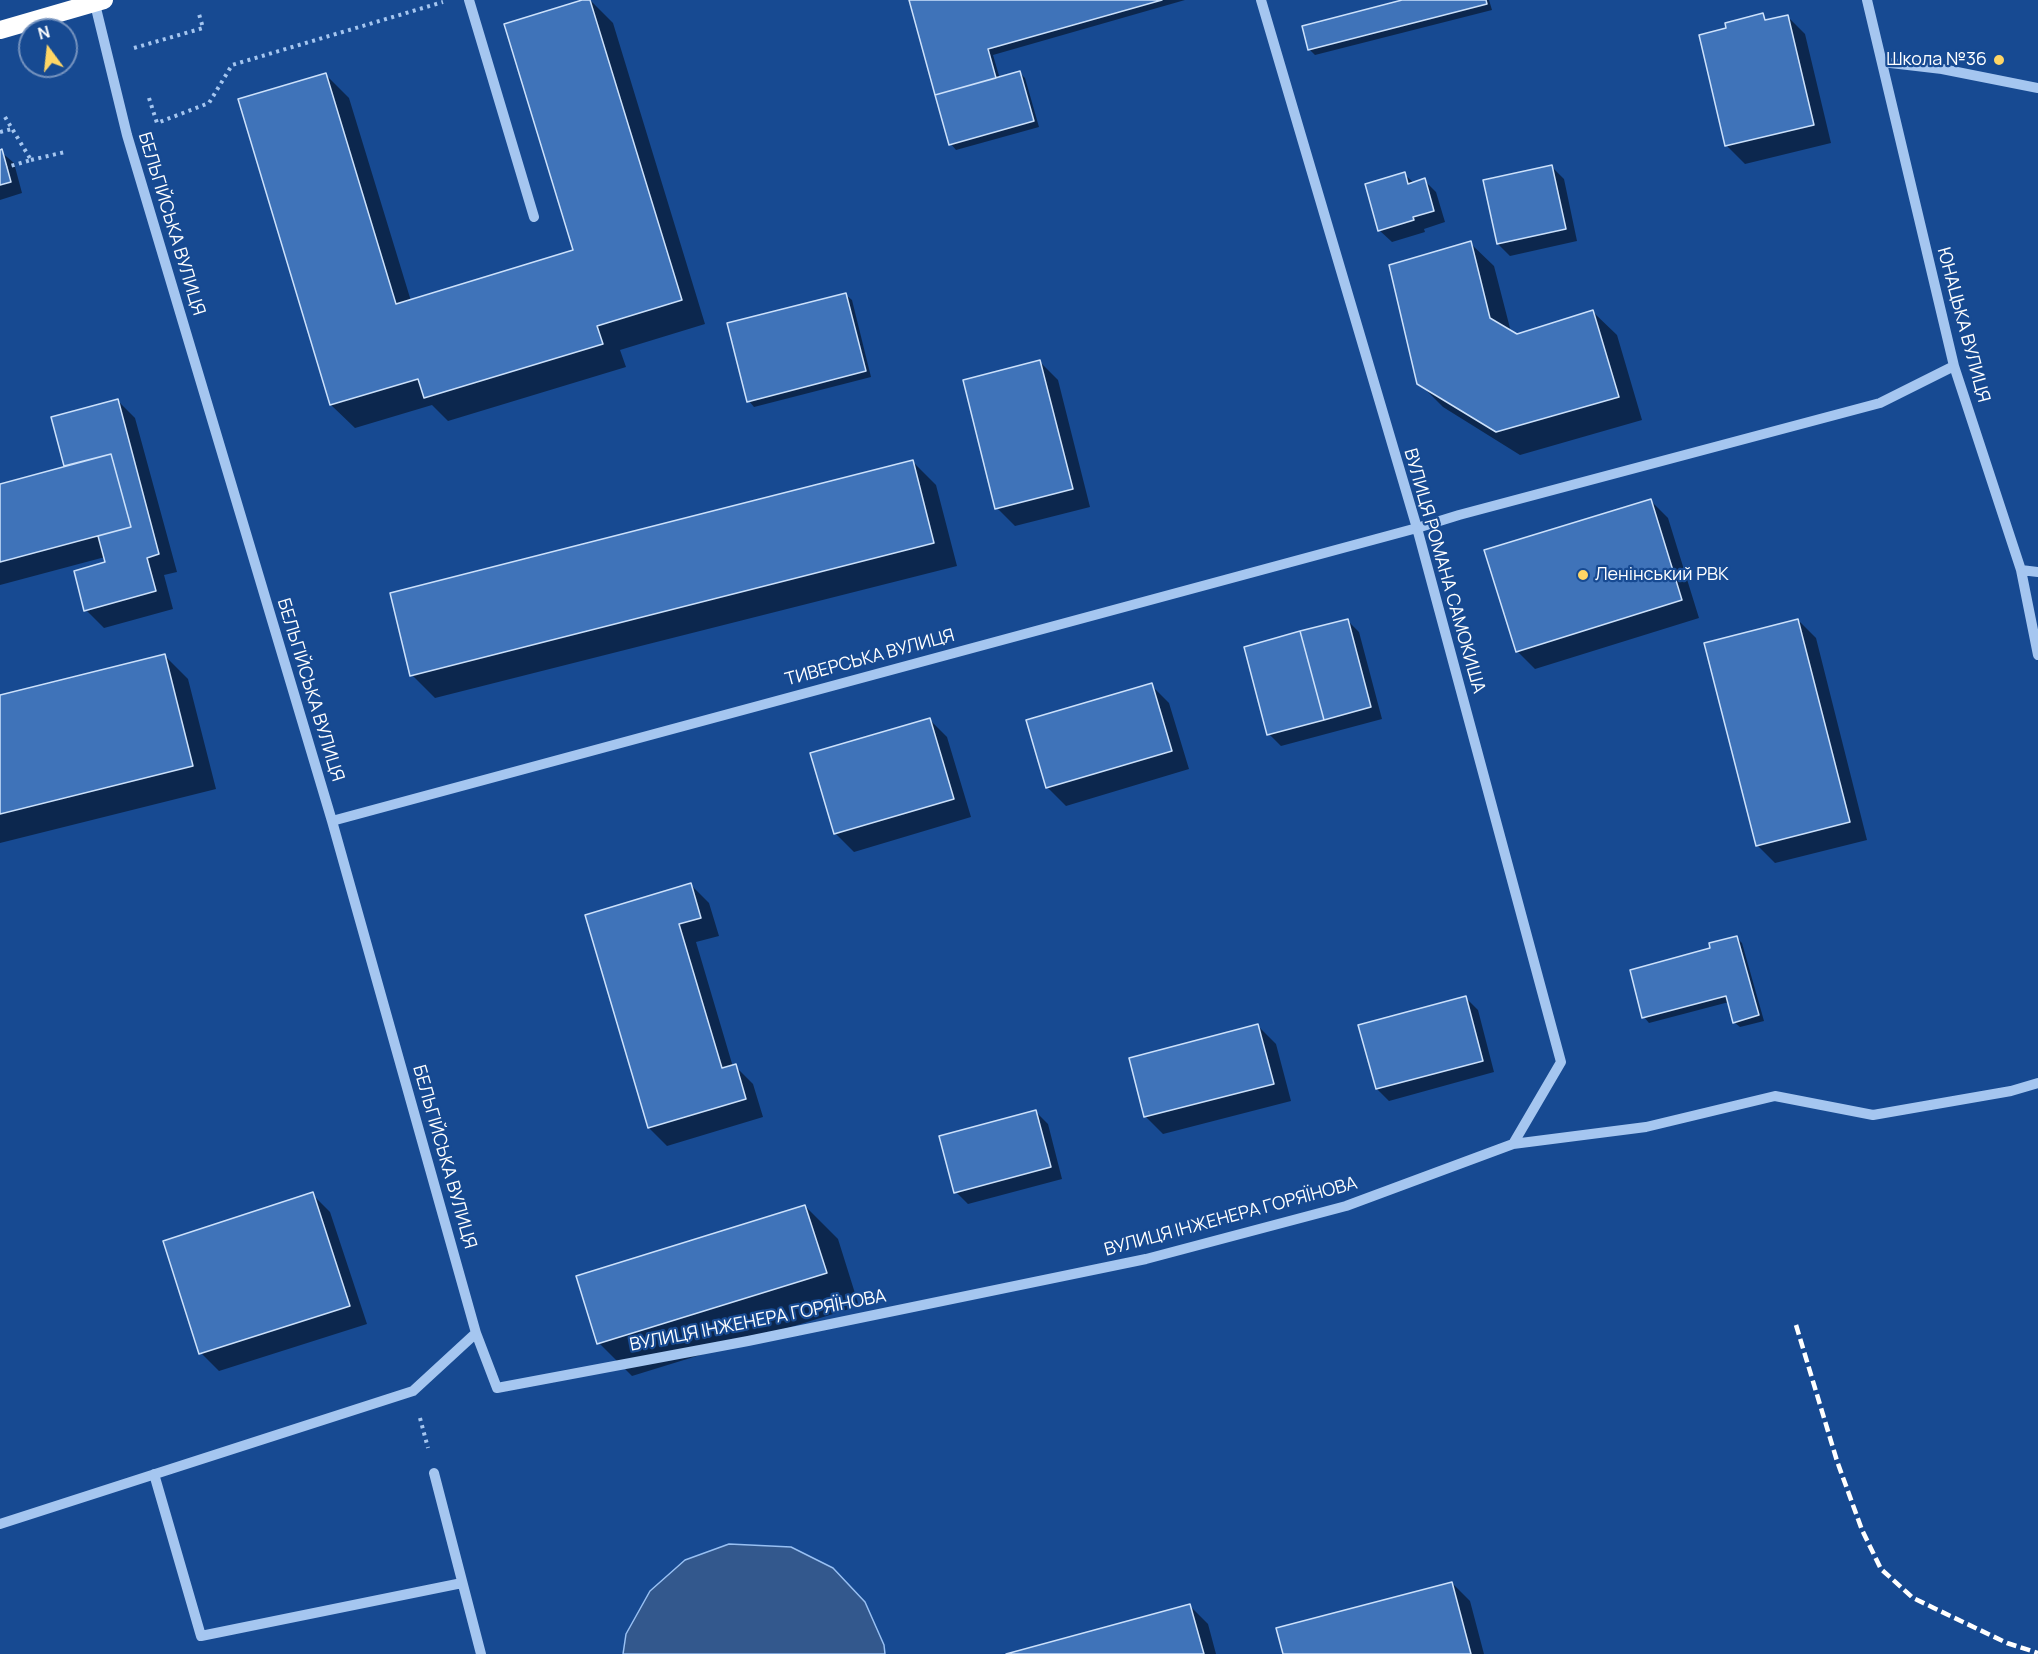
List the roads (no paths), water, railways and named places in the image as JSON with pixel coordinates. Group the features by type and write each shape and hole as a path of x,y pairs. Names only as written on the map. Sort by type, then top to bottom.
{"highway":[{"path":"0,30 97,1"}],"street":[{"path":"469,0 534,217"},
{"name":"ВУЛИЦЯ РОМАНА САМОКИША","path":"1261,0 1416,528 1561,1062 1513,1144"},
{"name":"ЮНАЦЬКА ВУЛИЦЯ","path":"1867,0 1954,366 2021,570 2038,655"},
{"name":"БЕЛЬГІЙСЬКА ВУЛИЦЯ","path":"97,1 127,135 332,821 476,1333 497,1388"},
{"path":"1882,62 1942,69 2038,88"},
{"name":"ТИВЕРСЬКА ВУЛИЦЯ","path":"332,821 1880,403 1954,366"},
{"path":"2021,570 2038,572"},
{"name":"ВУЛИЦЯ ІНЖЕНЕРА ГОРЯЇНОВА","path":"497,1388 748,1341 1146,1259 1346,1206 1513,1144 1646,1127 1775,1096 1874,1115 2011,1091 2038,1083"},
{"path":"0,1524 413,1391 476,1333"},
{"path":"434,1473 481,1654"},
{"path":"154,1474 201,1636 462,1583"}],"water":[{"path":"729,1544 791,1547 833,1568 865,1602 884,1645 885,1654 623,1654 626,1634 650,1591 685,1560"}],"railway":[{"path":"1796,1325 1837,1461 1862,1530 1881,1569 1913,1598 2007,1643 2038,1653"}],"place":[{"name":"Школа №36","path":"1999,60"},
{"name":"Ленінський РВК","path":"1583,575"}]}
